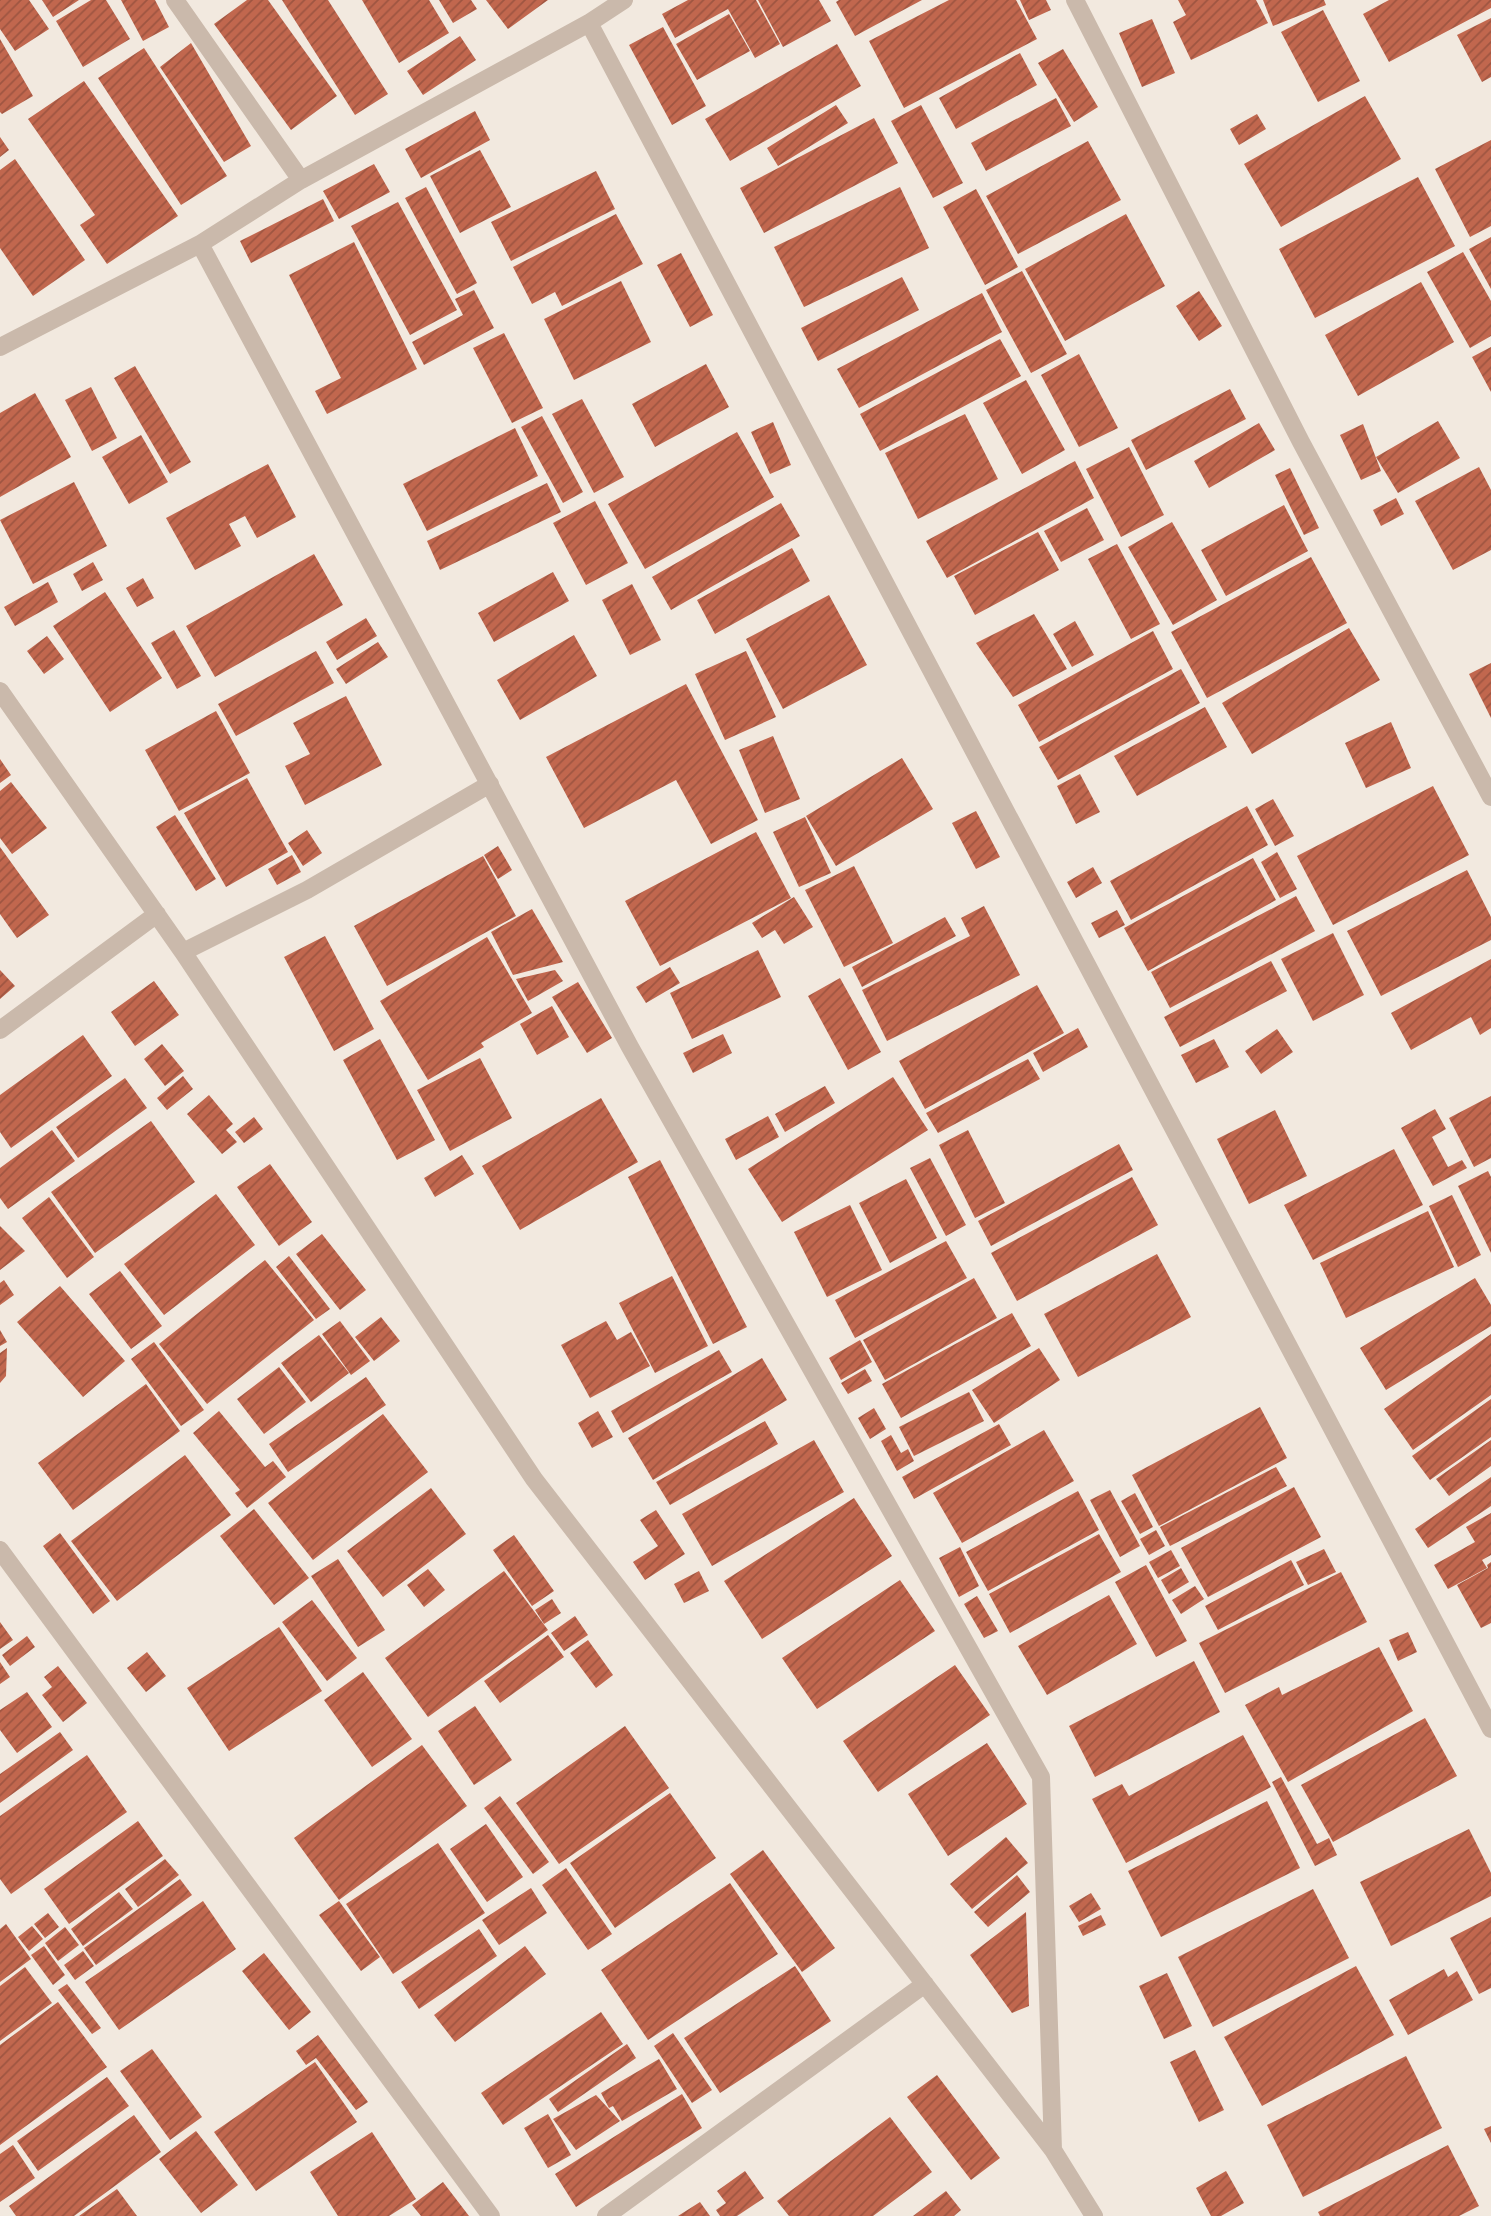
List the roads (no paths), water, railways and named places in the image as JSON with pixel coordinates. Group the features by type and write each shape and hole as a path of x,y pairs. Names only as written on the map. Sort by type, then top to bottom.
{"street":[{"path":"175,0 302,180"},
{"path":"0,347 200,244 302,180 589,23 624,0"},
{"path":"1075,0 1301,442 1491,797"},
{"path":"589,23 1491,1729"},
{"path":"200,244 630,1047 1041,1777 1053,2150"},
{"path":"0,691 183,952 534,1479 1053,2150 1094,2216"},
{"path":"183,952 307,890 491,784"},
{"path":"0,1030 157,915"},
{"path":"0,1550 492,2216"},
{"path":"606,2216 925,1984"}]}
